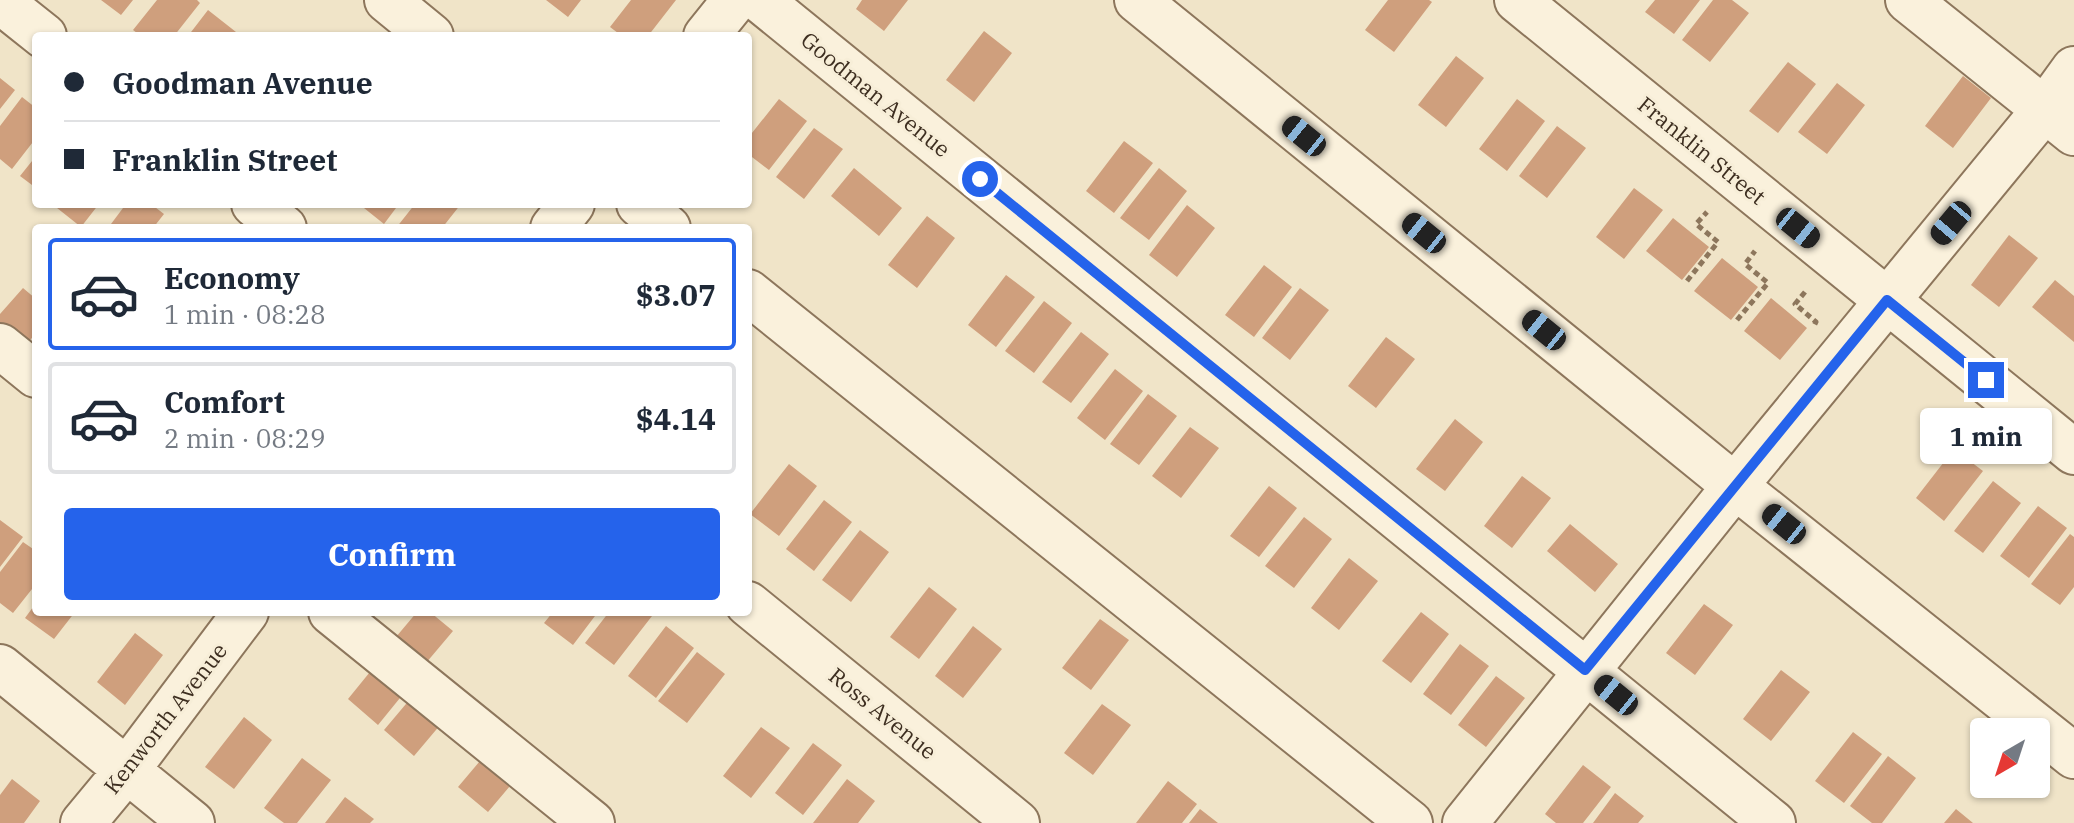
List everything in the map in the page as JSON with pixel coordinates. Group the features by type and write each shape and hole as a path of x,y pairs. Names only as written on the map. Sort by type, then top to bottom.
{"street":[{"path":"387,0 426,32"},
{"path":"709,32 735,0"},
{"name":"Goodman Avenue","path":"760,0 1773,823"},
{"path":"1137,0 1735,486 2074,756"},
{"name":"Franklin Street","path":"1517,0 2074,452"},
{"path":"1908,0 2060,121"},
{"path":"0,1 39,32"},
{"path":"1465,823 1585,670 1887,300 2060,121 2074,69"},
{"path":"259,208 279,224"},
{"path":"556,224 569,208"},
{"path":"644,208 663,224"},
{"path":"752,295 1410,823"},
{"path":"0,346 32,372"},
{"name":"Ross Avenue","path":"752,607 1017,823"},
{"name":"Kenworth Avenue","path":"83,823 127,770 243,616"},
{"path":"336,616 592,823"},
{"path":"0,667 192,823"}],"path":[{"path":"1687,281 1718,242 1696,224 1707,212"},
{"path":"1737,320 1768,283 1745,264 1755,251"},
{"path":"1805,292 1795,304 1816,322 1809,332"}],"building":[{"path":"101,0 133,0 121,15"},
{"path":"157,0 197,0 200,3 177,32 133,30"},
{"path":"546,0 581,0 568,17"},
{"path":"631,0 676,0 651,32 617,32 610,27"},
{"path":"862,0 908,0 884,31 856,9"},
{"path":"1388,0 1432,2 1394,52 1365,30"},
{"path":"1655,0 1700,0 1674,34 1645,12"},
{"path":"1713,0 1732,0 1749,13 1710,62 1682,40"},
{"path":"208,10 236,32 191,32"},
{"path":"984,31 1012,53 974,102 946,80"},
{"path":"1456,56 1484,78 1446,127 1418,105"},
{"path":"1788,62 1816,84 1778,133 1749,111"},
{"path":"1963,76 1991,98 1953,148 1925,126"},
{"path":"0,78 15,90 0,109"},
{"path":"1837,83 1865,105 1827,154 1798,132"},
{"path":"22,97 32,105 32,143 12,169 0,159 0,126"},
{"path":"779,99 807,121 769,170 752,157 752,133"},
{"path":"1517,99 1545,121 1507,171 1479,149"},
{"path":"1557,126 1586,148 1547,198 1519,176"},
{"path":"814,128 843,149 804,199 776,177"},
{"path":"1124,141 1153,163 1114,213 1086,191"},
{"path":"32,161 32,185 20,176"},
{"path":"854,168 902,208 879,236 831,196"},
{"path":"1159,168 1187,191 1149,240 1120,218"},
{"path":"1634,188 1663,210 1624,259 1596,237"},
{"path":"1187,205 1215,228 1177,277 1149,255"},
{"path":"57,208 96,208 83,224 77,224"},
{"path":"123,208 156,208 164,214 156,224 111,224"},
{"path":"364,208 396,208 384,224"},
{"path":"412,208 458,208 445,224 399,224"},
{"path":"927,216 955,238 917,288 888,265"},
{"path":"1673,218 1709,247 1682,280 1646,251"},
{"path":"2009,235 2038,258 1999,307 1971,285"},
{"path":"1722,258 1758,287 1731,320 1694,291"},
{"path":"1264,265 1292,287 1254,337 1225,315"},
{"path":"1006,275 1035,297 996,347 968,325"},
{"path":"2055,280 2074,296 2074,342 2032,307"},
{"path":"23,288 32,296 32,338 26,345 0,322 0,314"},
{"path":"1300,288 1329,310 1290,360 1262,338"},
{"path":"1771,298 1807,328 1780,360 1744,331"},
{"path":"1044,301 1072,323 1034,373 1005,351"},
{"path":"1081,332 1109,354 1071,403 1042,382"},
{"path":"1386,337 1415,359 1376,408 1348,386"},
{"path":"1115,369 1143,391 1105,440 1077,418"},
{"path":"1148,394 1177,416 1139,465 1110,444"},
{"path":"1455,419 1483,442 1445,491 1416,469"},
{"path":"1190,427 1219,448 1181,498 1152,476"},
{"path":"1954,449 1983,471 1944,521 1916,498"},
{"path":"789,464 817,486 779,536 752,516"},
{"path":"1522,476 1551,498 1512,548 1484,526"},
{"path":"1993,481 2021,503 1983,553 1954,531"},
{"path":"1269,486 1297,508 1259,557 1230,536"},
{"path":"824,500 852,522 814,571 786,549"},
{"path":"2038,506 2067,528 2029,578 2000,556"},
{"path":"1304,517 1332,539 1294,588 1265,566"},
{"path":"0,520 23,537 0,567"},
{"path":"1570,524 1618,564 1595,592 1547,551"},
{"path":"860,530 889,552 851,602 822,580"},
{"path":"2070,534 2074,537 2074,587 2060,605 2031,584"},
{"path":"23,542 32,548 32,589 13,613 0,603 0,572"},
{"path":"1349,558 1378,581 1339,630 1311,608"},
{"path":"929,587 957,609 919,659 890,637"},
{"path":"1704,604 1733,625 1695,675 1666,653"},
{"path":"32,608 32,616 72,616 54,639 25,618"},
{"path":"1421,612 1449,634 1411,683 1382,661"},
{"path":"414,616 435,616 453,631 426,663 396,637"},
{"path":"550,616 595,616 573,645 544,623"},
{"path":"606,616 652,616 614,665 585,643"},
{"path":"1100,619 1129,640 1091,690 1062,668"},
{"path":"666,626 694,648 656,698 628,676"},
{"path":"973,626 1002,649 963,698 935,676"},
{"path":"135,633 163,655 125,705 97,682"},
{"path":"1460,644 1489,666 1451,715 1423,694"},
{"path":"697,652 725,674 687,723 658,701"},
{"path":"374,667 404,693 378,725 348,699"},
{"path":"1781,670 1810,692 1771,741 1743,719"},
{"path":"1496,676 1525,698 1486,747 1458,725"},
{"path":"411,698 441,724 414,756 384,730"},
{"path":"1102,704 1131,725 1093,775 1064,753"},
{"path":"244,717 272,740 234,789 205,767"},
{"path":"761,727 790,748 751,798 723,776"},
{"path":"1853,732 1882,754 1844,803 1815,781"},
{"path":"813,743 842,765 803,815 775,793"},
{"path":"485,755 515,780 488,812 458,787"},
{"path":"1888,756 1916,778 1882,823 1872,823 1850,806"},
{"path":"302,758 331,780 297,823 284,823 264,808"},
{"path":"1583,765 1611,787 1583,823 1556,823 1545,814"},
{"path":"12,779 40,801 24,823 0,823 0,795"},
{"path":"847,779 875,801 858,823 813,823"},
{"path":"1168,781 1197,804 1182,823 1136,823"},
{"path":"1615,793 1644,816 1638,823 1593,823"},
{"path":"345,797 374,819 370,823 325,823"},
{"path":"1200,809 1218,823 1189,823"},
{"path":"1956,809 1973,823 1944,823"}],"route":[{"path":"980,179 1585,670 1887,300 1986,380"}]}
